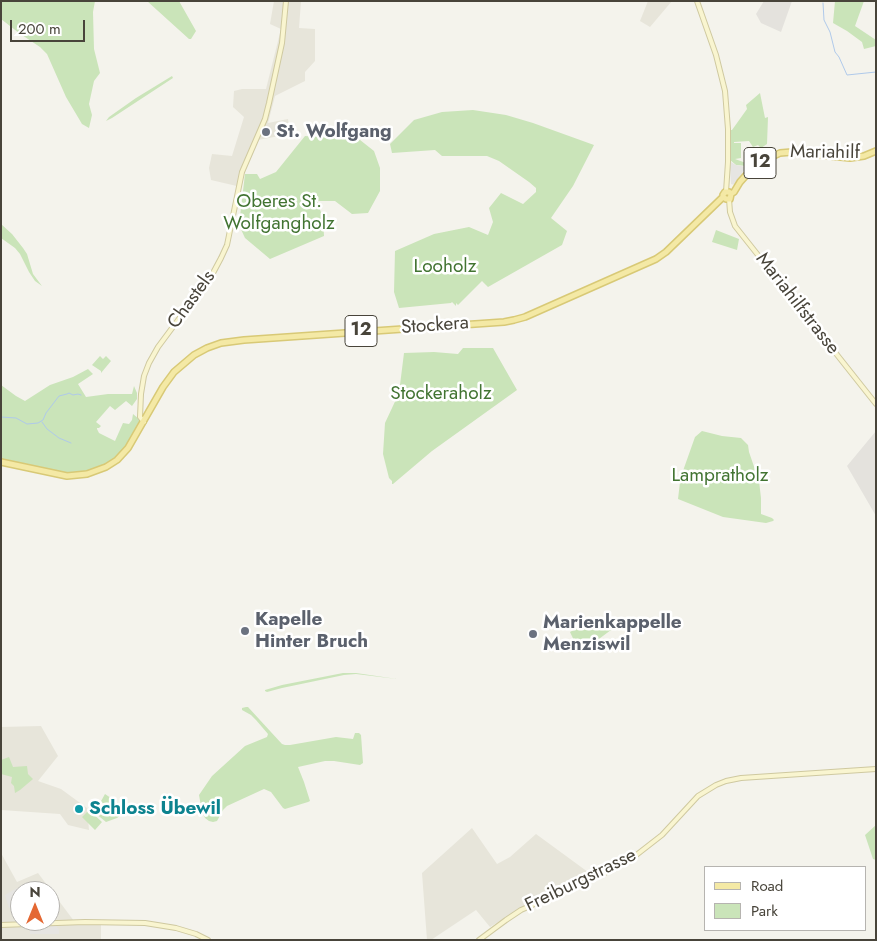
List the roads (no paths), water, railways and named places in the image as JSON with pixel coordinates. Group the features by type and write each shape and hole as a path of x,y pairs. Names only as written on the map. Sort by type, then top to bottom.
{"main road":[{"name":"Chastels","path":"140,412 143,381 152,357 210,278 223,255 230,234 245,166 270,103 282,43 286,1"},
{"name":"Mariahilfstrasse","path":"697,1 716,55 725,91 728,129 727,196 735,226 876,404"},
{"name":"Mariahilf","path":"634,270 661,256 735,190 750,170 763,161 780,153 792,152 850,158 864,156 876,151"},
{"name":"Stockera","path":"144,422 177,369 199,352 218,344 244,340 514,320 531,315 634,270"},
{"path":"140,412 147,416"},
{"path":"140,412 144,422"},
{"name":"12","path":"1,462 50,474 67,476 87,474 106,467 124,453 144,422"},
{"name":"Freiburgstrasse","path":"479,940 521,910 609,871 635,856 657,840 700,795 716,785 748,777 876,769"},
{"path":"1,925 85,922 145,924 169,926 208,940"}],"waterway":[{"path":"823,3 824,20 830,32 835,52 847,75 876,72"},
{"path":"1,417 16,418 27,424 38,423 43,420 59,396 69,393 81,395"},
{"path":"42,422 47,429 59,438 71,443"}],"place":[{"name":"St. Wolfgang","path":"266,132"},
{"name":"Kapelle Hinter Bruch","path":"245,631"},
{"name":"Marienkappelle Menziswil","path":"533,634"},
{"name":"Schloss Übewil","path":"79,809"}],"park label":[{"name":"Oberes St. Wolfgangholz","path":"279,213"},
{"name":"Looholz","path":"445,267"},
{"name":"Stockeraholz","path":"441,394"},
{"name":"Lampratholz","path":"720,476"}]}
